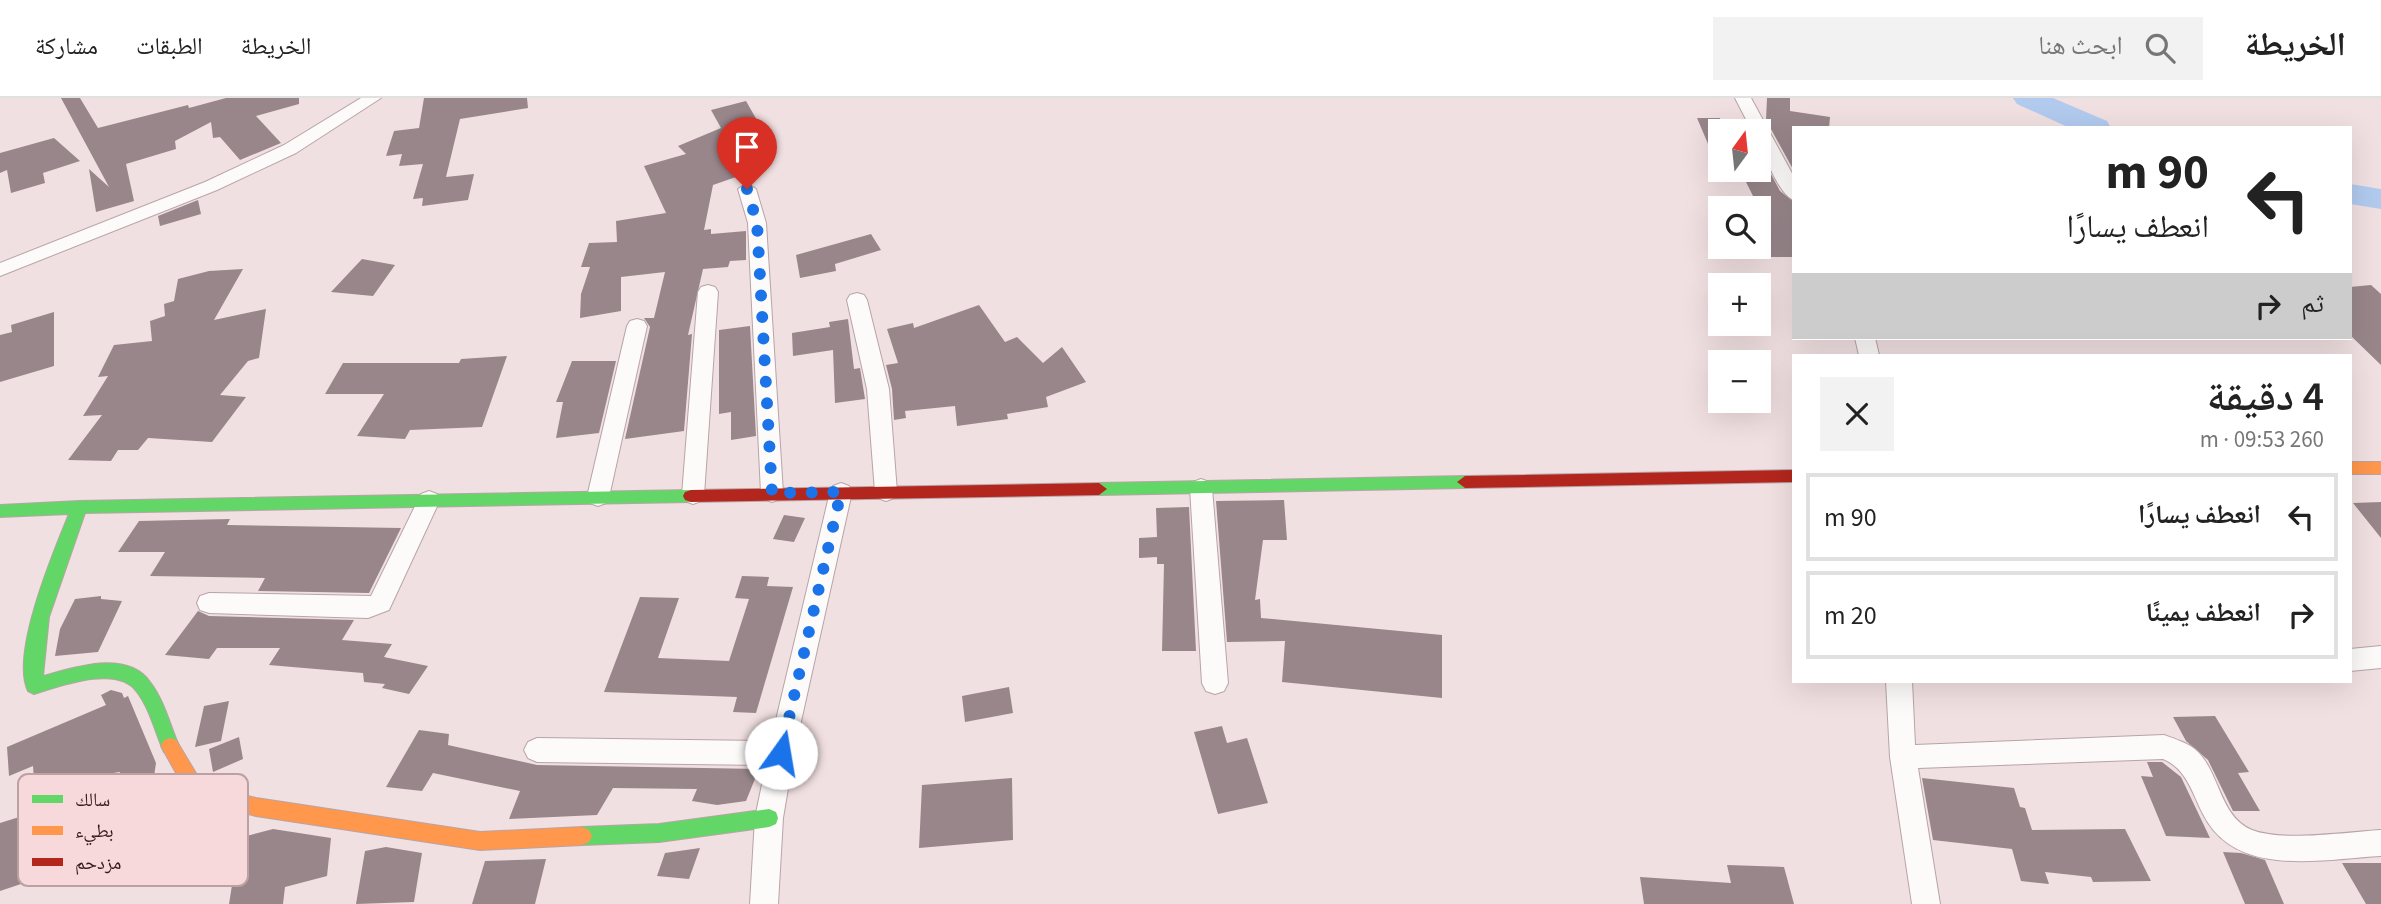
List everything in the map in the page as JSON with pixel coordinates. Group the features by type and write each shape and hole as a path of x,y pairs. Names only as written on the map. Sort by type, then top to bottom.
{"main road":[{"path":"2352,468 2381,468"},
{"path":"0,511 79,507 772,493 1200,488 1792,476"},
{"path":"79,507 52,581 31,671 34,686 105,672 132,674 142,683 177,762 185,774"},
{"path":"248,805 480,841 659,833 769,818"}],"street":[{"path":"0,270 211,186 290,149 373,98"},
{"path":"1743,98 1792,190"},
{"path":"747,189 757,223 772,493"},
{"path":"693,495 708,292"},
{"path":"857,300 878,389 886,492"},
{"path":"598,497 637,326"},
{"path":"1200,488 1215,683"},
{"path":"764,904 769,818 781,753 841,492"},
{"path":"209,603 368,608 380,603 429,500"},
{"path":"2352,660 2381,657"},
{"path":"1899,683 1903,757 1926,904"},
{"path":"1903,757 2164,747 2191,761 2217,814 2226,827 2246,841 2292,846 2381,842"},
{"path":"537,750 781,753"}],"building":[{"path":"61,98 80,98 98,128 226,98 299,98 299,104 256,116 281,143 240,160 220,137 213,138 211,122 175,141 176,149 126,164 134,201 96,212 89,169 109,187"},
{"path":"424,98 527,98 528,108 460,119 446,177 474,174 468,200 422,206 423,198 413,199 423,164 399,166 402,154 386,156 394,131 419,128"},
{"path":"1767,98 1790,98 1790,111 1830,117 1829,126 1792,126 1792,167 1771,129 1771,119 1766,119"},
{"path":"746,101 774,150 729,167 736,177 713,185 704,230 711,229 711,234 746,231 746,260 730,261 728,267 703,269 688,335 692,334 684,431 625,439 650,327 644,318 654,318 665,272 621,277 621,311 580,318 581,294 590,267 581,267 589,243 617,242 616,221 666,213 644,166 686,154 678,146 721,128 711,110"},
{"path":"1697,118 1720,118 1708,119 1708,144"},
{"path":"54,138 80,161 43,173 45,183 11,193 7,170 0,173 0,153"},
{"path":"1771,174 1780,191 1792,200 1792,257 1771,257 1771,196 1753,196 1746,182 1771,182"},
{"path":"198,200 201,214 160,226 158,216"},
{"path":"871,234 881,250 835,264 836,271 800,278 796,255"},
{"path":"362,259 395,265 373,296 331,292"},
{"path":"243,269 214,320 266,309 259,358 248,361 220,395 246,397 212,442 148,438 138,450 118,450 111,461 68,460 102,415 83,416 108,376 98,377 114,345 152,341 150,321 165,316 164,304 174,301 178,279 209,271"},
{"path":"2371,285 2381,294 2381,365 2352,337 2352,287"},
{"path":"979,305 1005,342 1017,337 1043,363 1062,347 1086,382 1046,397 1048,407 1007,414 1008,419 957,426 955,406 905,411 906,418 894,420 892,389 886,365 898,363 887,329 913,323 914,328"},
{"path":"54,312 54,366 0,382 0,335 12,332 11,325"},
{"path":"848,319 854,369 860,368 865,399 835,403 833,350 793,356 792,333 830,327 829,322"},
{"path":"750,326 756,436 731,440 731,412 719,414 719,330"},
{"path":"507,356 482,427 410,430 405,439 357,436 384,394 325,394 343,363 459,363 461,359"},
{"path":"572,361 616,361 599,433 556,438 563,402 556,402"},
{"path":"1284,500 1287,540 1263,540 1255,600 1260,599 1261,618 1442,635 1442,698 1282,682 1285,641 1227,642 1216,501"},
{"path":"2381,502 2381,538 2353,503"},
{"path":"1189,507 1196,651 1162,651 1164,564 1157,564 1157,557 1139,558 1139,538 1157,537 1156,508"},
{"path":"784,515 805,518 794,542 773,539"},
{"path":"230,519 227,525 401,528 369,593 258,591 265,578 150,576 165,552 118,552 139,521"},
{"path":"742,576 769,577 767,586 793,587 756,713 733,712 737,697 604,692 640,597 679,598 658,658 729,661 749,599 735,598"},
{"path":"101,596 101,599 122,601 98,652 55,656 60,629 75,599"},
{"path":"198,611 209,616 354,620 342,640 392,644 384,657 428,666 409,694 382,688 385,684 364,682 363,673 269,665 280,648 217,648 209,659 165,655"},
{"path":"1009,687 1013,713 965,722 962,696"},
{"path":"111,690 122,693 124,698 128,696 156,763 154,774 34,774 33,766 9,776 7,747 106,705 101,695"},
{"path":"229,701 221,741 195,747 204,706"},
{"path":"2215,716 2249,772 2238,773 2260,811 2233,811 2208,760 2186,741 2173,717"},
{"path":"1222,726 1227,743 1247,738 1268,803 1218,814 1194,732"},
{"path":"419,730 449,734 448,745 537,765 759,769 746,801 717,805 692,801 697,789 613,788 597,815 509,819 520,791 433,773 422,791 386,787"},
{"path":"239,737 243,759 213,772 209,749"},
{"path":"2147,762 2162,762 2181,777 2210,838 2166,836 2141,776 2153,777"},
{"path":"1012,778 1013,840 919,848 922,785"},
{"path":"1922,778 2014,788 2020,807 2025,808 2032,830 2125,829 2151,881 2093,882 2091,877 2045,872 2049,884 2021,881 2012,849 1933,840"},
{"path":"18,817 18,885 0,891 0,823"},
{"path":"273,829 331,838 327,876 285,887 283,904 229,904 232,886 248,886 248,836"},
{"path":"386,847 422,853 414,902 356,904 365,851"},
{"path":"700,848 689,879 657,876 665,853"},
{"path":"2223,852 2241,853 2265,860 2284,904 2245,904"},
{"path":"546,859 535,904 472,904 485,861"},
{"path":"2342,863 2381,863 2381,904 2366,904"},
{"path":"1727,865 1784,867 1794,904 1644,904 1640,877 1731,883"}],"waterway":[{"path":"2028,98 2091,126"},
{"path":"2352,194 2381,199"}],"traffic: fast":[{"path":"1099,489 1465,482"},
{"path":"0,511 79,507 691,496"},
{"path":"79,507 54,572 41,617 36,640 34,686 88,672 129,675 144,687 170,746"},
{"path":"582,836 659,833 769,818"}],"traffic: slow":[{"path":"2352,468 2381,468"},
{"path":"170,746 186,774"},
{"path":"248,805 480,841 582,836"}],"traffic: jam":[{"path":"1465,482 1792,476"},
{"path":"691,496 1099,489"}],"route":[{"path":"747,189 757,223 772,493 841,492 781,753"}]}
